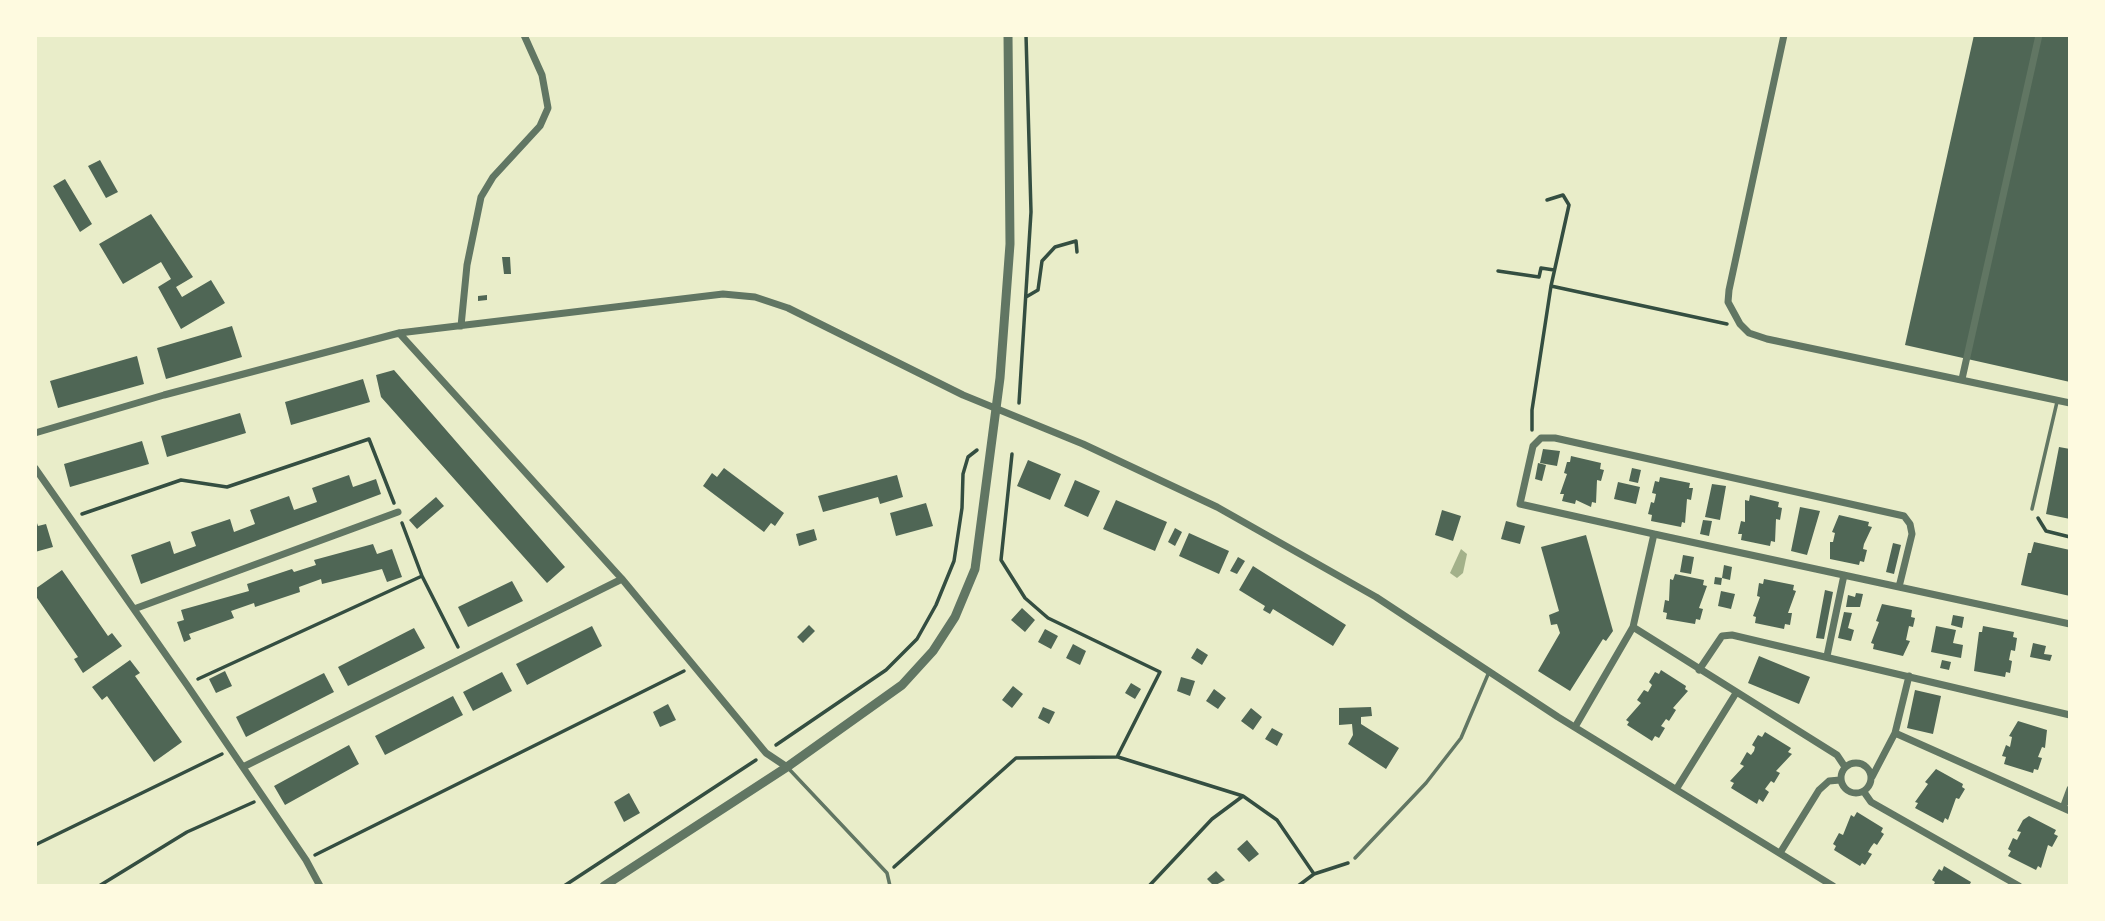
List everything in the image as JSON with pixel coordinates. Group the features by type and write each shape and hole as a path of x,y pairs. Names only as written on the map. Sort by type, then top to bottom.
{"street":[{"path":"461,327 467,265 481,197 493,177 540,126 548,108 542,75 524,35"},
{"path":"604,886 787,767 902,685 933,651 956,617 975,569 997,407 1010,244 1008,35"},
{"path":"1784,35 1731,275 1728,302 1740,324 1749,332 1767,339 2070,402"},
{"path":"1962,379 2039,35"},
{"path":"35,433 164,395 399,333 723,294 755,297 788,308 963,395 997,407 1217,507 1384,603 1575,727 1833,886"},
{"path":"399,333 622,579 692,667 766,753 787,767"},
{"path":"1899,587 1912,534 1910,524 1904,516 1555,438 1541,438 1533,446 1520,504 1654,534 2070,624"},
{"path":"35,468 187,684 306,860 320,886"},
{"path":"134,609 398,512"},
{"path":"1575,727 1633,627 1654,534"},
{"path":"1827,656 1844,575"},
{"path":"243,767 622,579"},
{"path":"1633,627 1837,755 1845,767"},
{"path":"1699,670 1722,636 1732,635 2070,715"},
{"path":"1864,792 1895,733 1909,676"},
{"path":"1677,788 1736,693"},
{"path":"1895,733 2066,809 2070,789"},
{"path":"1845,767 1861,764 1872,777"},
{"path":"1840,780 1845,767"},
{"path":"1840,780 1849,792 1864,792"},
{"path":"1780,853 1819,790 1829,781 1840,780"},
{"path":"1864,792 1871,802 2019,886"}],"lane":[{"path":"2032,509 2057,400"},
{"path":"1355,858 1426,783 1461,738 1489,672"},
{"path":"787,767 887,873 890,886"}],"path":[{"path":"1020,403 1031,212 1026,35"},
{"path":"1533,446 1532,410 1551,286 1569,205 1563,195 1547,200"},
{"path":"1027,297 1038,290 1042,261 1055,247 1076,242 1077,252"},
{"path":"1498,271 1539,277 1541,268 1555,271"},
{"path":"1551,286 1720,323 1740,324"},
{"path":"84,513 181,480 227,487 369,439 422,576 464,658"},
{"path":"564,886 886,670 917,639 936,605 954,561 962,508 963,474 968,457 976,450"},
{"path":"1012,454 1001,560 1025,598 1048,618 1160,672 1117,757"},
{"path":"2032,509 2046,531 2070,537"},
{"path":"187,684 422,576"},
{"path":"306,860 692,667"},
{"path":"35,845 230,749"},
{"path":"887,873 1016,758 1117,757 1243,796 1277,820 1314,874"},
{"path":"1149,886 1212,819 1243,796"},
{"path":"99,886 187,832 263,798"},
{"path":"1298,886 1314,874 1346,865 1355,858"}],"shaded area":[{"path":"1461,549 1467,554 1463,573 1457,578 1450,573"}],"building":[{"path":"1974,35 2070,35 2070,382 1905,345"},
{"path":"100,160 118,192 106,198 88,166"},
{"path":"65,179 92,224 80,232 53,186"},
{"path":"151,214 193,277 176,287 182,297 211,280 225,303 181,329 158,287 171,279 161,262 123,284 99,244"},
{"path":"502,257 510,257 511,274 504,274"},
{"path":"487,295 487,300 478,301 478,296"},
{"path":"232,326 242,357 166,379 157,348"},
{"path":"137,356 144,384 58,408 50,381"},
{"path":"394,370 565,567 547,583 381,397 376,375"},
{"path":"363,379 370,402 291,425 285,402"},
{"path":"240,413 246,433 167,457 161,436"},
{"path":"142,441 149,464 70,487 64,464"},
{"path":"2059,447 2070,449 2070,519 2046,514"},
{"path":"1543,449 1560,451 1557,466 1540,463"},
{"path":"1571,456 1601,463 1600,469 1604,470 1601,481 1597,480 1596,503 1592,502 1591,507 1576,500 1575,504 1562,501 1564,494 1560,494 1567,474 1564,473"},
{"path":"1028,460 1061,474 1050,500 1017,486"},
{"path":"1538,463 1546,465 1542,481 1535,479"},
{"path":"724,468 784,513 775,526 771,523 764,532 703,486 712,473 717,477"},
{"path":"1632,468 1641,470 1638,483 1629,481"},
{"path":"349,475 353,487 376,479 381,494 141,584 131,555 170,541 174,554 196,546 191,532 230,519 234,532 255,524 250,510 289,496 294,510 317,502 312,488"},
{"path":"897,475 903,497 880,504 878,497 823,512 818,496"},
{"path":"1660,477 1690,483 1689,488 1693,488 1691,500 1687,499 1685,523 1682,522 1681,527 1651,521 1652,515 1648,514 1651,502 1654,503 1655,499 1656,494 1652,493 1655,481 1659,482"},
{"path":"1075,480 1100,491 1088,517 1064,506"},
{"path":"1618,482 1640,487 1636,504 1614,499"},
{"path":"1712,484 1726,486 1720,520 1705,517"},
{"path":"1750,495 1779,502 1778,507 1782,508 1780,520 1776,519 1775,542 1771,541 1770,546 1741,540 1742,534 1738,534 1741,521 1745,522 1745,500 1749,501"},
{"path":"436,497 444,506 417,529 409,520"},
{"path":"1116,500 1167,522 1155,551 1103,529"},
{"path":"926,503 933,526 896,536 890,513"},
{"path":"1800,507 1820,511 1807,555 1791,551"},
{"path":"1442,510 1461,516 1453,541 1435,535"},
{"path":"1839,515 1869,522 1868,526 1872,527 1864,544 1863,549 1867,550 1864,562 1860,561 1859,565 1830,559 1830,542 1833,542 1835,533 1832,532"},
{"path":"36,520 38,526 46,524 53,547 35,552"},
{"path":"1703,520 1712,521 1709,536 1700,534"},
{"path":"1506,521 1525,526 1520,544 1501,539"},
{"path":"1175,528 1182,532 1175,546 1168,542"},
{"path":"814,529 817,540 799,546 796,534"},
{"path":"1189,533 1229,551 1219,574 1179,556"},
{"path":"1586,535 1613,631 1606,641 1603,639 1570,691 1538,671 1560,633 1557,624 1551,625 1549,615 1559,611 1541,547"},
{"path":"2034,542 2070,550 2070,596 2021,585 2028,553 2031,553"},
{"path":"1893,543 1901,545 1894,574 1886,572"},
{"path":"373,544 377,554 392,549 402,577 387,582 382,569 322,584 321,579 299,587 300,592 255,607 254,603 231,611 234,618 189,634 191,639 184,642 177,622 184,620 181,610 249,591 247,584 292,569 294,572 316,565 314,560"},
{"path":"1683,555 1694,557 1691,574 1680,572"},
{"path":"1238,557 1245,561 1237,574 1230,571"},
{"path":"1724,565 1732,567 1730,580 1722,578"},
{"path":"1253,566 1346,625 1333,646 1273,609 1270,614 1263,610 1265,606 1239,590"},
{"path":"62,570 108,636 112,633 122,646 83,673 74,659 78,657 35,595 35,589"},
{"path":"1675,574 1704,580 1703,585 1707,586 1699,608 1703,609 1700,620 1696,619 1695,624 1666,619 1667,613 1663,612 1665,600 1669,601 1670,579 1673,580"},
{"path":"1715,577 1722,578 1721,585 1714,584"},
{"path":"1764,579 1794,585 1793,590 1796,591 1788,613 1792,613 1790,625 1785,624 1784,629 1755,623 1756,617 1753,616 1760,597 1757,596 1759,583 1763,584"},
{"path":"512,581 523,601 468,627 458,607"},
{"path":"1825,590 1833,592 1824,639 1816,638"},
{"path":"1721,591 1735,594 1731,609 1718,606"},
{"path":"1856,593 1863,594 1860,607 1846,607 1848,595 1855,597"},
{"path":"1882,604 1912,610 1911,617 1915,618 1913,627 1909,626 1906,640 1910,641 1903,656 1873,649 1874,644 1871,643"},
{"path":"1022,608 1035,620 1025,632 1011,620"},
{"path":"1844,612 1852,613 1848,628 1854,630 1851,641 1838,638"},
{"path":"1953,615 1964,617 1962,628 1951,625"},
{"path":"809,625 815,631 803,643 797,637"},
{"path":"592,626 602,646 527,685 516,664"},
{"path":"1936,626 1956,630 1953,643 1963,645 1961,658 1931,652"},
{"path":"1983,626 2014,632 2013,637 2017,638 2015,651 2011,650 2009,660 2012,661 2010,673 2006,672 2005,677 1974,671 1979,632 1982,632"},
{"path":"414,628 425,648 348,686 338,667"},
{"path":"1045,629 1058,636 1051,649 1038,642"},
{"path":"2033,643 2046,646 2044,654 2052,655 2050,661 2030,657"},
{"path":"1073,644 1086,651 1080,665 1066,658"},
{"path":"1197,648 1208,655 1202,665 1191,658"},
{"path":"1759,656 1810,677 1799,704 1748,683"},
{"path":"130,660 140,673 135,676 182,742 154,762 107,696 102,700 92,687"},
{"path":"1942,660 1951,662 1949,670 1940,668"},
{"path":"1661,670 1686,686 1688,691 1673,708 1676,710 1669,721 1666,719 1661,726 1665,728 1659,738 1655,736 1652,741 1627,725 1629,722 1626,720 1641,703 1637,700 1644,690 1648,692 1652,685 1649,682 1655,672 1659,674"},
{"path":"225,671 232,686 216,693 209,679"},
{"path":"502,672 512,691 473,711 463,692"},
{"path":"324,673 334,692 246,737 236,717"},
{"path":"1181,677 1195,681 1190,696 1177,691"},
{"path":"1131,683 1141,689 1135,699 1125,693"},
{"path":"1013,686 1023,694 1012,708 1002,700"},
{"path":"1214,689 1226,698 1218,709 1206,701"},
{"path":"1915,690 1941,696 1933,734 1907,728"},
{"path":"453,696 463,715 385,755 375,736"},
{"path":"668,704 676,720 660,727 653,712"},
{"path":"1043,707 1055,712 1049,724 1038,718"},
{"path":"1371,707 1372,716 1361,717 1361,724 1399,748 1386,769 1348,744 1353,735 1352,724 1339,725 1339,708"},
{"path":"1251,708 1262,717 1253,730 1241,721"},
{"path":"2018,721 2047,730 2045,748 2042,747 2038,757 2042,758 2038,770 2034,769 2033,773 2004,764 2006,757 2002,756 2006,745 2010,747 2012,737 2009,736"},
{"path":"1272,728 1283,734 1277,746 1265,739"},
{"path":"1765,732 1791,748 1788,752 1792,754 1776,771 1780,773 1774,783 1771,781 1765,789 1769,792 1763,802 1759,799 1757,804 1731,788 1734,783 1730,781 1744,766 1740,764 1747,752 1751,755 1754,751 1755,747 1752,745 1758,735 1762,737"},
{"path":"349,745 359,764 285,805 274,786"},
{"path":"1936,769 1963,784 1965,789 1959,799 1956,798 1948,820 1945,818 1943,823 1915,808 1918,803 1915,802 1928,784 1925,782"},
{"path":"629,793 640,813 624,822 614,802"},
{"path":"1857,812 1883,828 1881,832 1884,834 1877,845 1874,843 1871,847 1868,852 1872,854 1865,865 1862,863 1860,866 1834,850 1836,846 1833,844 1839,833 1843,835 1851,815 1854,817"},
{"path":"2029,816 2056,830 2054,834 2058,836 2052,847 2048,845 2041,868 2038,866 2036,870 2008,856 2013,838 2017,840 2021,832 2017,831 2023,820"},
{"path":"1247,840 1259,854 1249,862 1237,849"},
{"path":"1944,866 1971,882 1969,886 1933,886 1935,882 1932,880"},
{"path":"1216,871 1225,880 1214,886 1207,879"}]}
